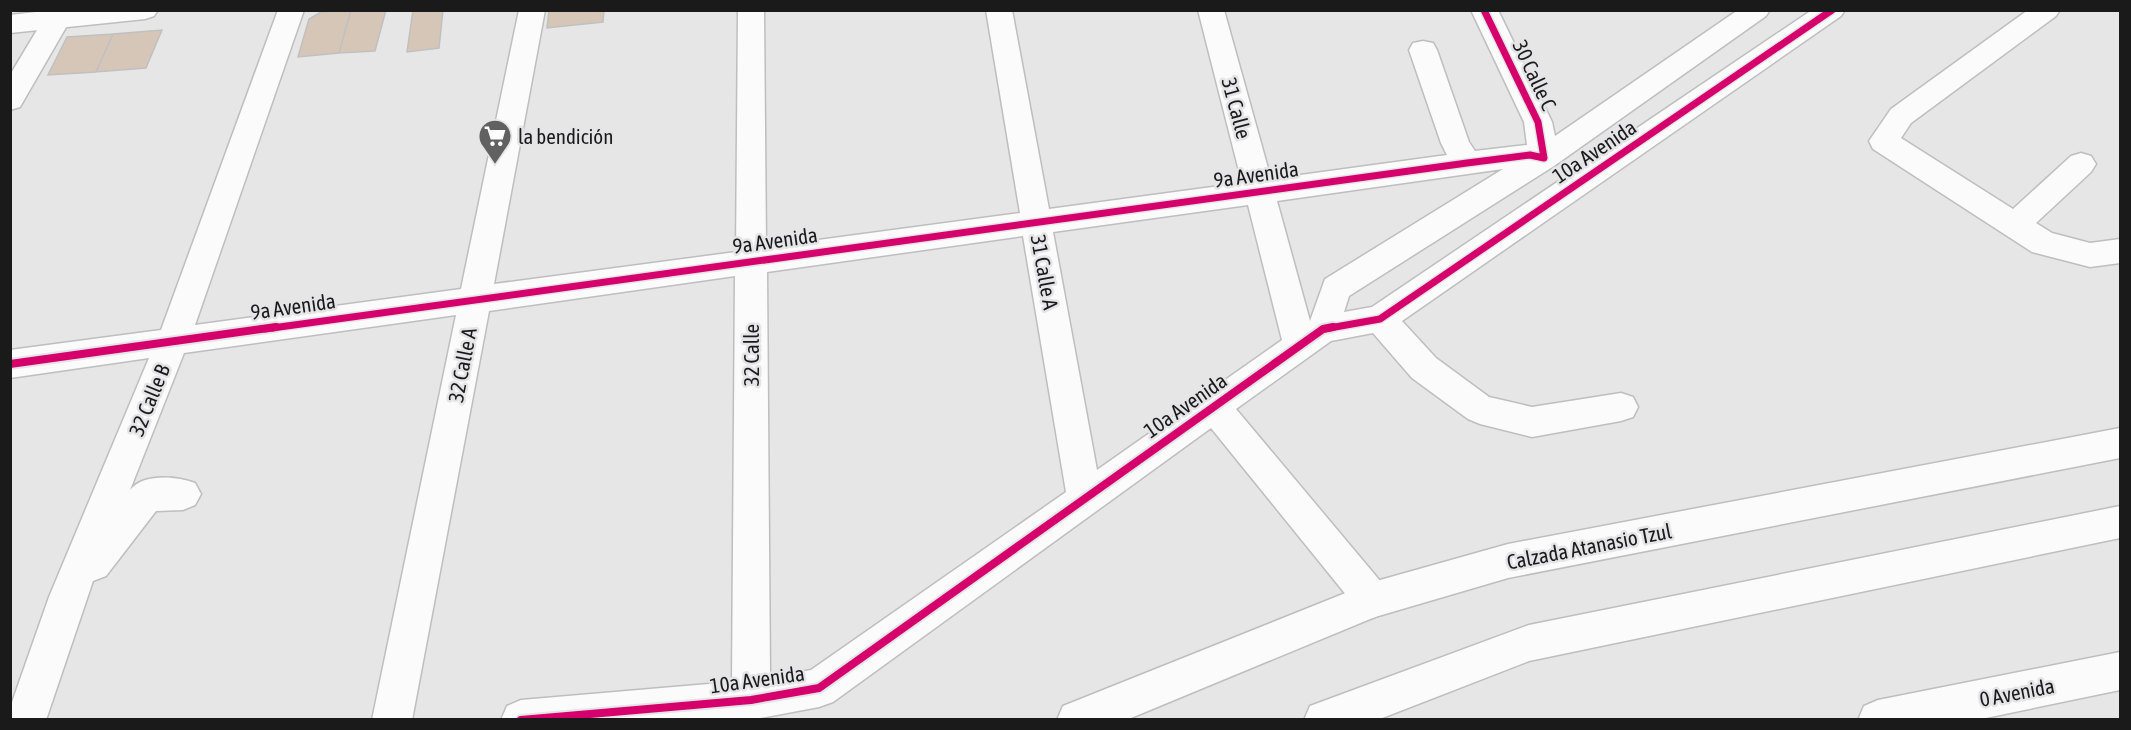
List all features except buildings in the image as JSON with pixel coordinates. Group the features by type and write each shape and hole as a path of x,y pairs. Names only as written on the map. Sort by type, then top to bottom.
{"street":[{"path":"10,24 61,15 145,10"},
{"name":"32 Calle B","path":"26,720 68,597 173,341 291,10"},
{"name":"32 Calle A","path":"392,720 532,10"},
{"name":"32 Calle","path":"751,10 751,700"},
{"name":"31 Calle A","path":"999,10 1085,498"},
{"name":"31 Calle","path":"1211,10 1259,192 1312,337"},
{"name":"30 Calle C","path":"1484,10 1538,122 1544,158"},
{"name":"10a Avenida","path":"521,720 751,700 819,688 1312,337 1380,319 1832,10"},
{"path":"2048,10 1902,116 1883,141 2043,243 2090,255 2121,251"},
{"name":"10a Avenida","path":"1312,337 1336,288 1544,158 1742,14"},
{"path":"10,100 61,15"},
{"path":"1423,50 1455,143 1467,163"},
{"name":"9a Avenida","path":"10,364 1467,163 1530,155 1544,158"},
{"path":"2015,225 2081,164"},
{"path":"1380,319 1424,368 1480,408 1532,422 1621,407"},
{"path":"1214,407 1373,600"},
{"name":"Calzada Atanasio Tzul","path":"1077,720 1373,600 1508,561 2121,442"},
{"path":"68,597 147,495 183,494"},
{"path":"1324,720 1529,643 2121,522"},
{"name":"0 Avenida","path":"1878,720 2121,671"}],"cycle path":[{"path":"10,364 1467,163 1530,155 1544,158 1538,122 1484,10"},
{"path":"521,720 751,700 819,688 1323,329 1380,319 1832,10"}],"place":[{"name":"la bendición","path":"495,165"}]}
